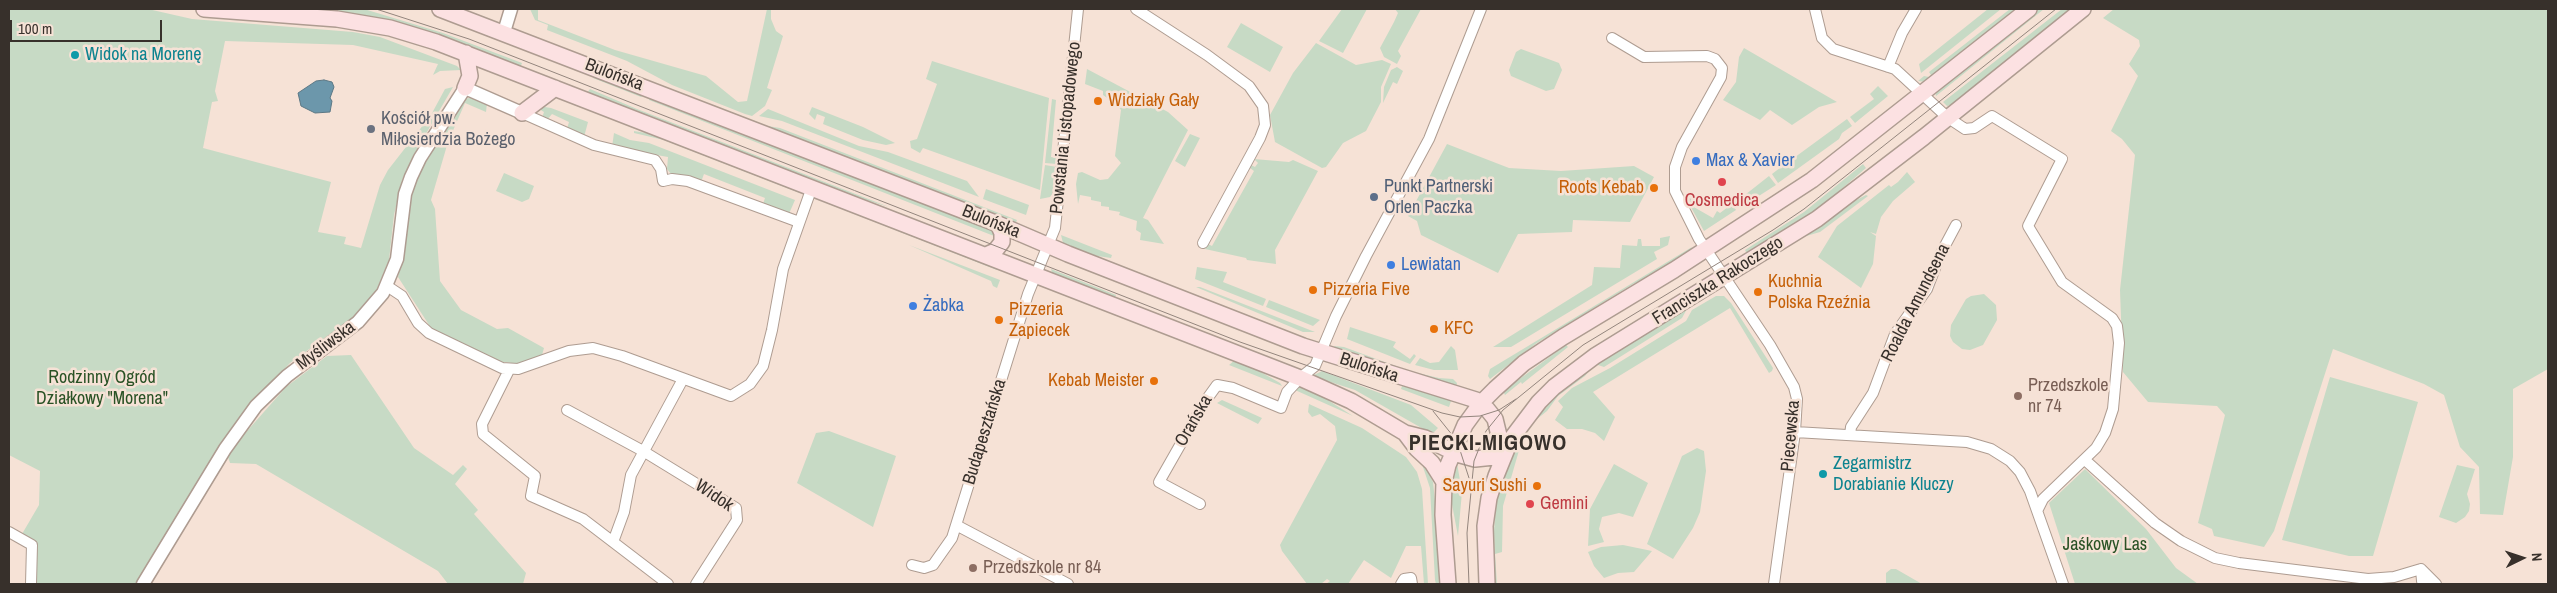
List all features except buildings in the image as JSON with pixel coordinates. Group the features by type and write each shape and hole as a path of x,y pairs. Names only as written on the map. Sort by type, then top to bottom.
{"main road":[{"name":"Bulońska","path":"204,9 367,24 415,35 466,52 1300,378 1351,400 1405,433 1425,438 1452,453"},
{"name":"Bulońska","path":"440,9 504,32 998,224 1049,246 1320,352 1410,381 1462,395 1481,403"},
{"name":"Franciszka Rakoczego","path":"1448,584 1443,515 1444,482 1452,453 1465,425 1481,403 1524,363 1547,347 1706,250 1812,180 2028,9"},
{"name":"Franciszka Rakoczego","path":"1487,584 1485,526 1489,498 1511,439 1539,402 1570,374 1817,218 1947,118 2083,9"},
{"path":"465,88 470,76 466,52"},
{"path":"522,113 555,88"},
{"path":"986,255 995,252 1002,242 1002,233 998,224"},
{"path":"1452,453 1472,458 1504,456 1497,424 1481,403"},
{"name":"Bulońska","path":"1405,433 1417,449 1432,463 1444,482"}],"street":[{"path":"504,32 511,9"},
{"name":"Powstania Listopadowego","path":"1035,274 1049,246 1056,222 1078,9"},
{"path":"1136,9 1207,55 1248,86 1263,106 1264,125 1260,138 1202,243"},
{"path":"1300,378 1315,366 1366,256 1429,139 1481,9"},
{"path":"1815,9 1822,38 1828,46 1888,67 1902,74 1947,118 1969,130 1992,116 2062,159 2028,226 2062,282 2112,318 2117,326 2119,343 2113,409 2105,433 2085,460 2043,499 2038,509"},
{"path":"1888,67 1902,33 1916,9"},
{"name":"Piecewska","path":"1612,38 1644,57 1707,56 1715,59 1722,68 1721,77 1682,147 1674,178 1675,191 1706,250 1794,386 1797,399 1795,432 1774,584"},
{"path":"465,88 594,145 655,160 661,169 663,180 688,181 799,222"},
{"name":"Myśliwska","path":"143,584 225,449 256,406 287,376 358,322 374,305 387,286 397,259 405,194 411,178 420,158 465,88"},
{"path":"387,286 402,296 418,322 429,333 492,365 509,370 523,368 569,350 593,348 622,356 731,396 750,384 763,366 772,330 783,269 812,187"},
{"name":"Roalda Amundsena","path":"1850,435 1851,427 1873,393 1896,334 1927,289 1940,255 1956,225"},
{"name":"Budapesztańska","path":"912,565 924,568 933,565 952,538 1035,274"},
{"path":"509,370 482,424 481,432 535,476 531,496 575,515 668,584"},
{"name":"Orańska","path":"1200,504 1159,482 1212,390 1217,385 1226,386 1280,408 1287,392 1300,378"},
{"path":"613,542 624,512 631,475 683,379"},
{"name":"Widok","path":"566,410 643,451 736,508 738,520 696,584"},
{"path":"1795,432 1967,442 1991,449 2010,461 2020,472 2038,509 2063,584"},
{"path":"2085,460 2155,523 2181,541 2215,558 2238,563 2368,579 2394,577 2421,569 2429,574 2436,584"},
{"path":"956,525 1068,584"},
{"path":"9,532 32,544 31,584"},
{"path":"2421,569 2424,584"},
{"path":"1401,584 1404,580 1412,578 1412,584"}],"green space":[{"name":"Rodzinny Ogród Działkowy \"Morena\"","path":"9,9 148,9 192,19 353,32 380,37 457,66 461,70 440,71 433,75 438,64 353,45 225,41 215,91 218,101 212,102 203,148 331,182 318,232 346,237 344,244 361,248 380,185 388,170 431,115 445,89 453,87 413,156 402,180 394,215 389,260 376,291 352,318 290,363 269,386 137,584 34,584 35,542 22,534 39,505 40,471 9,455"},
{"path":"277,9 364,9 443,33 522,63 520,68 437,36"},
{"path":"530,9 538,9 538,20 615,50 706,76 738,102 747,101 767,9 771,9 771,19 776,31 783,36 767,88 772,90 765,106 752,116 745,114 672,85 627,61 547,30 548,25 535,20"},
{"path":"1342,9 1367,9 1343,53 1319,41"},
{"path":"1395,9 1421,9 1398,51 1401,56 1397,64 1384,57 1380,48 1398,13"},
{"path":"1988,9 2001,9 1921,73 1919,64"},
{"path":"2010,9 2019,9 1925,82 1918,81 1924,76 1929,77 1931,75 1929,72"},
{"path":"2039,9 2044,9 1936,96 1935,91"},
{"path":"2062,9 2073,9 1953,104 1947,106 1943,102"},
{"path":"2114,9 2548,9 2548,369 2513,389 2513,457 2503,515 2480,514 2479,467 2460,447 2444,395 2424,384 2333,349 2274,531 2264,547 2214,536 2212,529 2198,523 2225,415 2217,406 2148,402 2123,372 2120,290 2135,155 2122,139 2111,131 2138,76 2129,64 2140,46 2139,40 2103,18"},
{"path":"1241,23 1283,47 1270,72 1227,47"},
{"path":"1316,43 1356,65 1382,60 1391,64 1381,87 1381,102 1366,131 1343,143 1326,167 1322,168 1275,142 1270,115 1293,73"},
{"path":"1744,48 1837,102 1819,107 1792,125 1770,110 1760,120 1723,100 1736,82 1739,57"},
{"path":"1521,49 1559,63 1562,70 1554,89 1546,91 1511,76 1509,70 1516,52"},
{"path":"932,61 1049,98 1040,190 923,148 920,153 911,148 910,141 917,139 937,84 926,79"},
{"path":"1397,67 1403,71 1397,84 1393,82 1383,103 1384,87 1391,70"},
{"path":"1087,69 1168,112 1188,130 1143,218 1148,220 1164,244 1140,240 1141,233 1136,230 1137,221 1119,215 1120,212 1109,210 1109,207 1101,206 1101,202 1091,200 1091,197 1080,195 1078,204 1076,184 1078,173 1082,172 1100,180 1108,179 1121,163 1115,156 1121,110 1103,95 1103,91 1085,84"},
{"path":"595,74 994,229 999,238 649,100 650,98 643,95 641,97 593,78"},
{"path":"1878,86 1888,96 1855,123 1850,117 1874,99 1870,94"},
{"path":"590,89 889,207 840,192 587,93"},
{"path":"473,97 487,103 486,112 465,103 448,142 431,200 435,209 440,281 461,310 497,329 508,328 544,348 542,355 519,364 496,361 431,328 398,277 403,254 409,197 427,155 465,99"},
{"path":"1052,99 1056,100 1051,157 1058,158 1057,164 1045,163"},
{"path":"538,106 551,108 588,122 584,137 567,129 569,122 552,114 547,120 542,118 544,112 539,109 535,114 532,111"},
{"path":"812,107 863,127 895,143 886,145 863,140 823,124 825,117 817,114 815,120 809,114"},
{"path":"768,109 859,146 888,152 967,181 979,197 782,121 759,116"},
{"path":"1847,119 1852,126 1842,133 1839,139 1778,183 1772,174 1785,164 1780,157 1787,163"},
{"path":"761,125 780,128 1017,220 1015,225"},
{"path":"634,131 658,135 800,193 664,140 634,133"},
{"path":"614,133 630,140 649,143 795,200 788,216 763,204 765,198 704,174 701,182 688,176 671,174 667,169 668,157 612,147"},
{"path":"1190,134 1200,138 1185,167 1175,161"},
{"path":"1447,144 1509,168 1561,171 1634,166 1654,177 1630,222 1573,220 1572,232 1518,234 1498,273 1421,235 1417,221 1408,216"},
{"path":"1254,159 1289,162 1293,160 1318,171 1275,250 1276,264 1247,260 1246,258 1205,249 1208,244 1212,246 1254,171 1250,168 1251,165 1255,167 1258,163"},
{"path":"1863,164 1866,168 1809,217 1748,256 1745,250 1804,212"},
{"path":"1045,165 1057,167 1054,192 1050,197 1040,199"},
{"path":"1907,172 1915,182 1893,201 1881,217 1876,234 1870,232 1876,236 1873,264 1861,288 1818,257 1837,226 1889,185 1891,187 1898,182"},
{"path":"504,173 534,186 529,199 522,202 496,191"},
{"path":"1769,176 1776,185 1740,208 1736,202"},
{"path":"986,189 1029,205 1026,215 983,199"},
{"path":"1866,195 1868,196 1820,232 1796,239 1847,205"},
{"path":"1690,198 1694,200 1692,206 1713,218 1717,211 1720,213 1732,204 1736,210 1704,231 1687,200"},
{"path":"819,200 825,200 998,267 997,270"},
{"path":"1061,235 1112,255 1111,258 1091,255 1063,243"},
{"path":"1670,236 1668,245 1654,252 1657,259 1511,347 1493,347 1592,285 1594,267 1620,268 1622,245 1637,246 1638,239 1641,239 1642,246 1660,246 1660,238"},
{"path":"909,245 1000,280 997,288 993,286 991,281"},
{"path":"1692,247 1686,258 1633,284 1537,343 1490,379 1488,376 1490,369"},
{"path":"1197,267 1227,272 1223,282 1266,299 1263,306 1195,279"},
{"path":"1051,269 1116,295 1114,300 1053,276"},
{"path":"1196,287 1200,287 1315,332 1303,332"},
{"path":"1984,294 1996,305 1997,320 1983,345 1970,350 1962,349 1953,342 1950,336 1951,325 1966,299 1971,296"},
{"path":"1716,296 1724,296 1731,303 1773,368 1772,371 1769,373 1730,308 1593,392 1615,417 1604,441 1595,433 1582,429 1567,429 1555,420 1563,407 1558,401 1572,388 1610,368 1686,321 1692,310"},
{"path":"1269,300 1320,320 1313,326 1266,307"},
{"path":"1688,307 1682,318 1604,367 1595,364"},
{"path":"1350,327 1396,342 1393,347 1410,359 1414,354 1416,356 1410,364 1347,339"},
{"path":"1566,345 1568,347 1522,384 1521,382 1505,395 1503,391"},
{"path":"1334,346 1344,347 1409,371 1439,378 1453,379 1457,383 1456,387 1337,349"},
{"path":"1451,346 1455,350 1458,370 1434,370 1415,365 1420,358 1430,363 1439,362"},
{"path":"351,355 414,448 453,475 463,465 467,469 455,484 478,510 474,514 526,573 523,584 448,584 438,571 256,464 230,463 228,457 240,439 286,387 327,356"},
{"path":"1235,360 1252,367 1282,386 1229,365"},
{"path":"1595,364 1585,376 1558,396 1547,411 1532,423 1540,411 1560,390"},
{"path":"1322,371 1411,405 1438,428 1432,434 1355,390 1312,376"},
{"path":"2330,377 2418,402 2373,556 2349,556 2282,540"},
{"path":"1402,386 1452,398 1449,407 1401,389"},
{"path":"1299,387 1315,392 1353,416 1295,390"},
{"path":"1222,400 1262,418 1258,424 1217,403"},
{"path":"1309,404 1362,428 1406,457 1417,472 1422,489 1428,584 1424,584 1421,546 1406,546 1391,578 1364,560 1348,584 1326,584 1330,581 1327,579 1321,584 1307,584 1282,551 1280,545 1337,440 1335,426 1320,414 1312,417 1308,412"},
{"path":"829,431 896,456 873,527 797,483 816,433"},
{"path":"1524,433 1503,506 1502,552 1495,554 1497,584 1495,584 1494,531 1496,503 1504,473"},
{"path":"1697,448 1704,451 1706,471 1700,512 1693,528 1673,559 1647,544 1682,456"},
{"path":"1457,463 1462,492 1458,536 1450,494 1450,482"},
{"path":"1614,464 1648,483 1633,517 1619,513 1602,517 1599,529 1604,542 1588,546 1590,509"},
{"path":"1425,465 1433,482 1439,584 1436,584 1435,580 1430,488 1423,467"},
{"path":"2457,465 2475,469 2467,494 2470,504 2469,511 2465,517 2456,523 2439,517"},
{"name":"Jaśkowy Las","path":"2085,469 2146,529 2176,568 2198,584 2075,584 2049,503"},
{"path":"1623,545 1652,551 1634,572 1618,573 1604,578 1594,566 1588,552 1601,547"},
{"path":"1891,569 1896,569 1922,584 1886,584 1886,573"}],"water":[{"path":"316,81 332,82 334,87 330,98 332,101 330,112 315,113 301,106 298,93"}],"tram line":[{"path":"376,9 469,39 1240,342 1442,413 1460,417 1480,416 1499,410 1516,399"},
{"path":"1469,584 1467,533 1474,461 1486,431 1503,410 1583,345 1773,230 1804,209 2056,9"},
{"path":"1433,411 1457,441 1469,478"}],"place":[{"name":"Widok na Morenę","path":"75,55"},
{"name":"Widziały Gały","path":"1098,101"},
{"name":"Kościół pw. Miłosierdzia Bożego","path":"371,129"},
{"name":"Max & Xavier","path":"1696,161"},
{"name":"Cosmedica","path":"1722,182"},
{"name":"Roots Kebab","path":"1654,188"},
{"name":"Punkt Partnerski Orlen Paczka","path":"1374,197"},
{"name":"Lewiatan","path":"1391,265"},
{"name":"Pizzeria Five","path":"1313,290"},
{"name":"Kuchnia Polska Rzeźnia","path":"1758,292"},
{"name":"Żabka","path":"913,306"},
{"name":"Pizzeria Zapiecek","path":"999,320"},
{"name":"KFC","path":"1434,329"},
{"name":"Kebab Meister","path":"1154,381"},
{"name":"Przedszkole nr 74","path":"2018,396"},
{"name":"Zegarmistrz Dorabianie Kluczy","path":"1823,474"},
{"name":"Sayuri Sushi","path":"1537,486"},
{"name":"Gemini","path":"1530,504"},
{"name":"Przedszkole nr 84","path":"973,568"}],"district":[{"name":"PIECKI-MIGOWO","path":"1488,444"}]}
